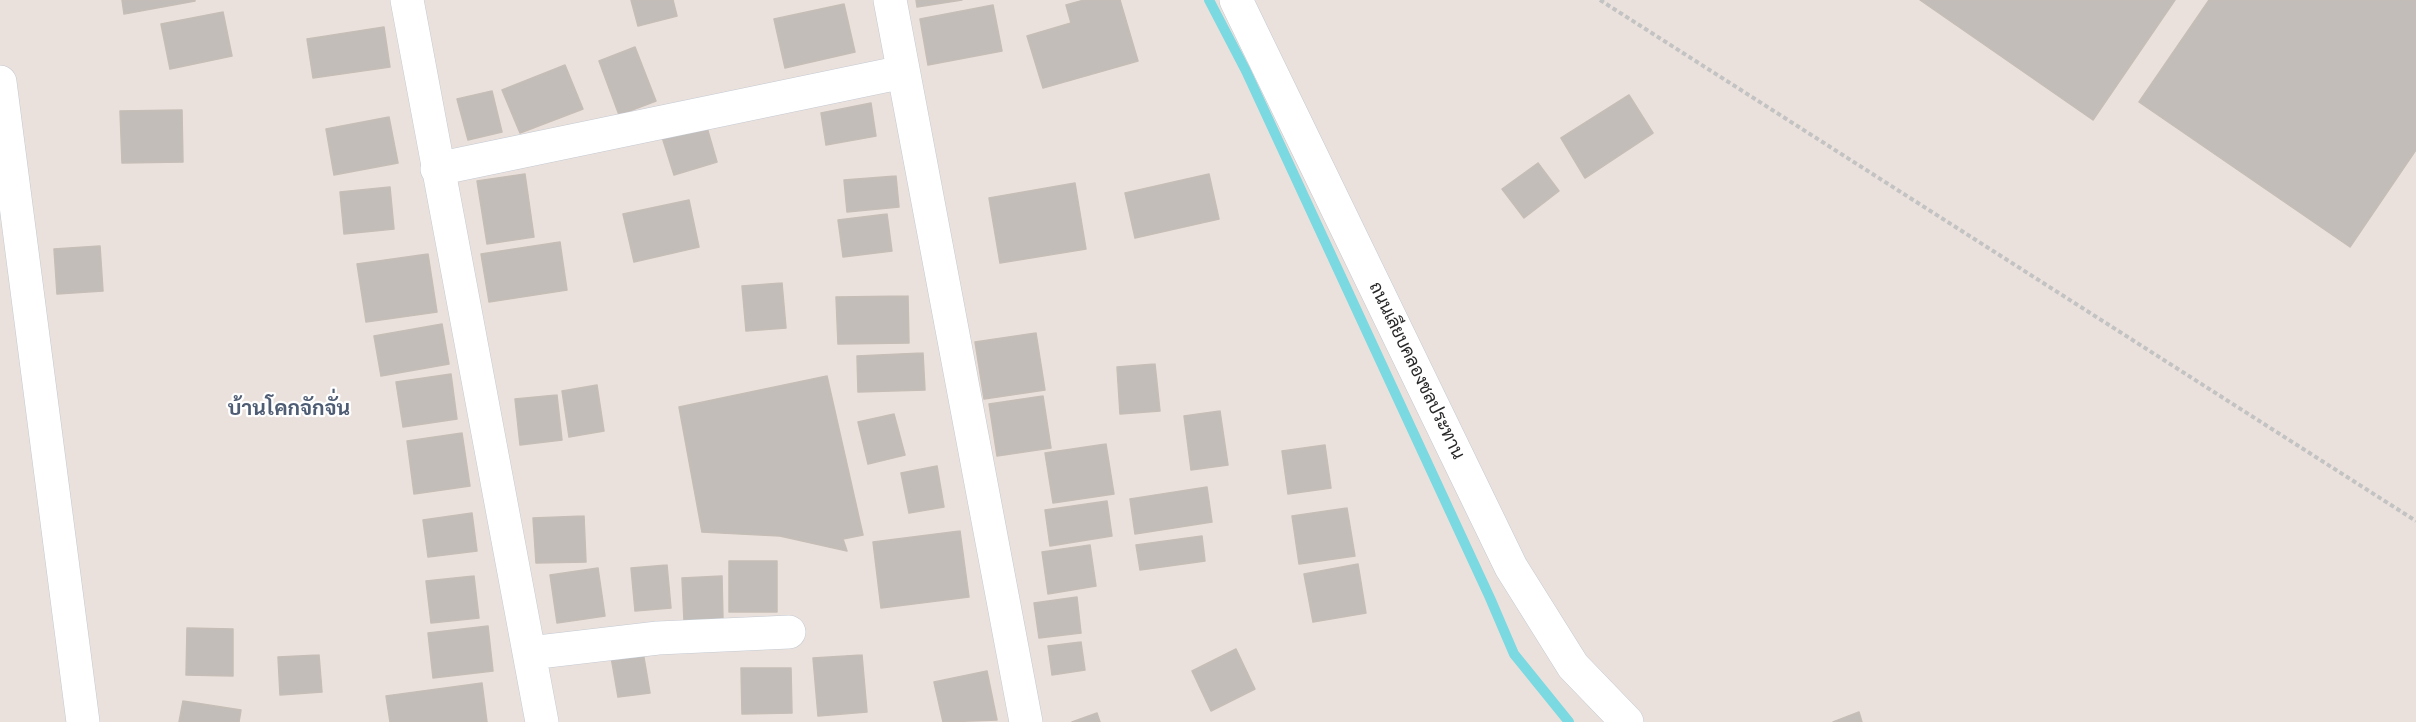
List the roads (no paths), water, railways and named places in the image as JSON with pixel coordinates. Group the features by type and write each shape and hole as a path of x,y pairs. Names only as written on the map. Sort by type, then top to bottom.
{"street":[{"path":"407,0 437,170 543,722"},
{"path":"890,0 1026,722"},
{"name":"ถนนเลียบคลองชลประทาน","path":"1236,0 1511,567 1573,666 1627,722"},
{"path":"437,170 903,72"},
{"path":"0,82 83,722"},
{"path":"530,653 658,638 789,632"}],"waterway":[{"path":"1209,0 1246,71 1514,654 1569,722"}],"district":[{"name":"บ้านโคกจักจั่น","path":"289,409"}]}
